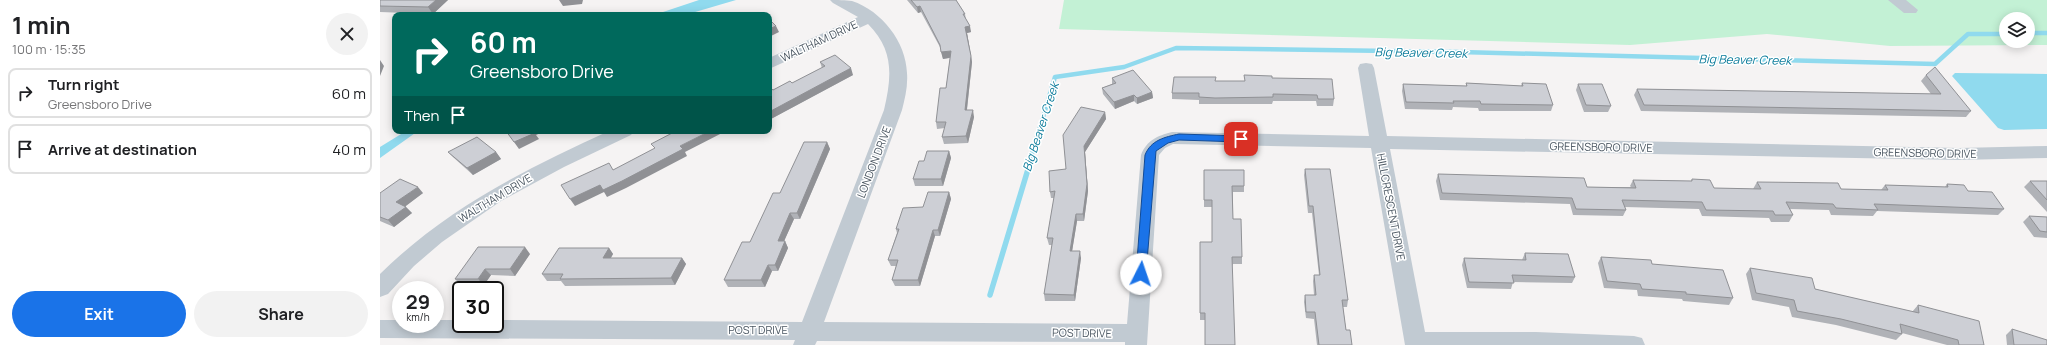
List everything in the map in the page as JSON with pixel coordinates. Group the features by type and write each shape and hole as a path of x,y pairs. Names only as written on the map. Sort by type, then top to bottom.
{"street":[{"name":"LONDON DRIVE","path":"807,338 899,91 900,74 896,54 884,31 870,17 838,0"},
{"path":"1896,0 1910,10"},
{"name":"WALTHAM DRIVE","path":"772,63 870,17"},
{"name":"HILLCRESCENT DRIVE","path":"1366,68 1416,343"},
{"name":"WALTHAM DRIVE","path":"380,288 424,246 487,200 537,172 619,134"},
{"name":"GREENSBORO DRIVE","path":"1136,339 1150,155 1152,149 1157,144 1179,137 1944,154 2047,152"},
{"name":"POST DRIVE","path":"380,328 807,338 1136,339"},
{"path":"1416,343 1536,341 1634,345"}],"green space":[{"path":"1064,0 2047,0 2047,45 2035,45 2035,12 1999,12 1999,45 1890,46 1767,34 1630,45 1059,29"}],"water":[{"path":"699,0 736,0 695,12 663,12"},
{"path":"1955,73 2047,74 2047,129 2004,130 1998,128 1952,76"},
{"path":"401,134 414,134 380,158 380,147"}],"building":[{"path":"380,0 436,0 428,7 380,6"},
{"path":"911,0 956,0 965,14 963,14 970,26 965,27 971,56 965,110 973,110 966,136 942,137 946,122 936,122 940,88 946,88 951,51 941,52 940,45 920,6 917,7"},
{"path":"772,22 776,26 772,28"},
{"path":"835,55 851,68 772,110 772,89 790,81 792,83 825,66 820,62"},
{"path":"1935,67 1971,111 1644,105 1637,89 1941,94 1926,75"},
{"path":"1133,70 1152,92 1137,98 1134,95 1114,102 1102,88 1116,83 1112,78"},
{"path":"1244,75 1272,76 1272,78 1332,79 1334,99 1318,99 1317,95 1273,94 1273,97 1215,98 1199,97 1199,93 1172,93 1174,77 1216,77 1215,81 1245,81"},
{"path":"1466,83 1523,86 1522,83 1546,84 1553,105 1481,104 1480,101 1453,101 1454,103 1406,102 1403,84 1467,86"},
{"path":"1578,84 1602,84 1611,106 1586,105"},
{"path":"1081,107 1105,112 1084,146 1087,184 1083,214 1076,214 1070,251 1080,251 1074,295 1044,294 1053,238 1047,238 1055,191 1050,192 1049,171 1066,169 1063,135"},
{"path":"508,134 533,134 514,142"},
{"path":"670,134 704,134 680,146 683,149 603,190 600,185 570,199 561,185 609,163 613,170 655,148 651,144"},
{"path":"477,137 496,152 467,168 448,152"},
{"path":"804,142 827,142 797,213 790,213 778,241 785,241 775,265 768,265 761,280 724,280 742,242 750,242 773,193 780,193"},
{"path":"927,151 949,151 941,179 913,179 919,161 924,161"},
{"path":"1305,169 1330,169 1348,300 1342,300 1346,330 1350,330 1352,345 1319,345 1315,312 1306,312 1305,295 1316,295 1314,275 1320,275 1313,206 1309,206"},
{"path":"1204,170 1244,170 1244,186 1232,186 1233,219 1241,219 1242,257 1232,257 1235,345 1205,345 1205,313 1200,313 1200,242 1212,242 1212,200 1204,200"},
{"path":"1438,174 1584,178 1587,187 1636,188 1633,180 1692,181 1692,179 1710,180 1714,188 1761,189 1757,182 1838,183 1841,189 1888,190 1885,185 1948,187 1947,184 1964,185 1968,191 1992,192 2004,209 1874,204 1878,210 1836,208 1833,204 1786,202 1793,215 1775,215 1773,211 1706,210 1702,202 1622,200 1626,210 1576,209 1572,198 1442,193"},
{"path":"400,179 418,187 396,202 406,207 388,220 380,217 380,193"},
{"path":"2030,181 2047,181 2047,200"},
{"path":"928,192 949,192 938,230 933,230 918,280 892,280 898,260 888,260 899,229 896,229 903,208 923,207"},
{"path":"2029,216 2047,217 2047,232 2040,231"},
{"path":"478,247 525,247 510,269 485,269 478,279 455,279"},
{"path":"559,248 609,248 603,258 682,258 671,278 560,279 563,274 542,274"},
{"path":"1525,253 1568,254 1575,277 1512,275 1514,283 1469,282 1464,258 1526,260"},
{"path":"1601,257 1651,260 1652,264 1723,270 1733,298 1686,294 1686,292 1642,289 1640,284 1607,281"},
{"path":"1750,268 1812,278 1815,289 1919,313 1918,305 1979,321 1984,345 1959,345 1958,340 1900,324 1902,334 1841,319 1797,311 1794,300 1756,293"},
{"path":"2012,329 2047,340 2047,345 2014,345"}],"waterway":[{"name":"Big Beaver Creek","path":"2035,33 2047,33"},
{"name":"Big Beaver Creek","path":"1031,157 1055,77 1124,67 1176,48 1460,52 1935,64 1968,34 1999,34"},
{"name":"Big Beaver Creek","path":"990,295 1032,156"}],"route":[{"path":"1141,274 1150,155 1152,149 1157,144 1165,140 1179,137 1241,139"}]}
